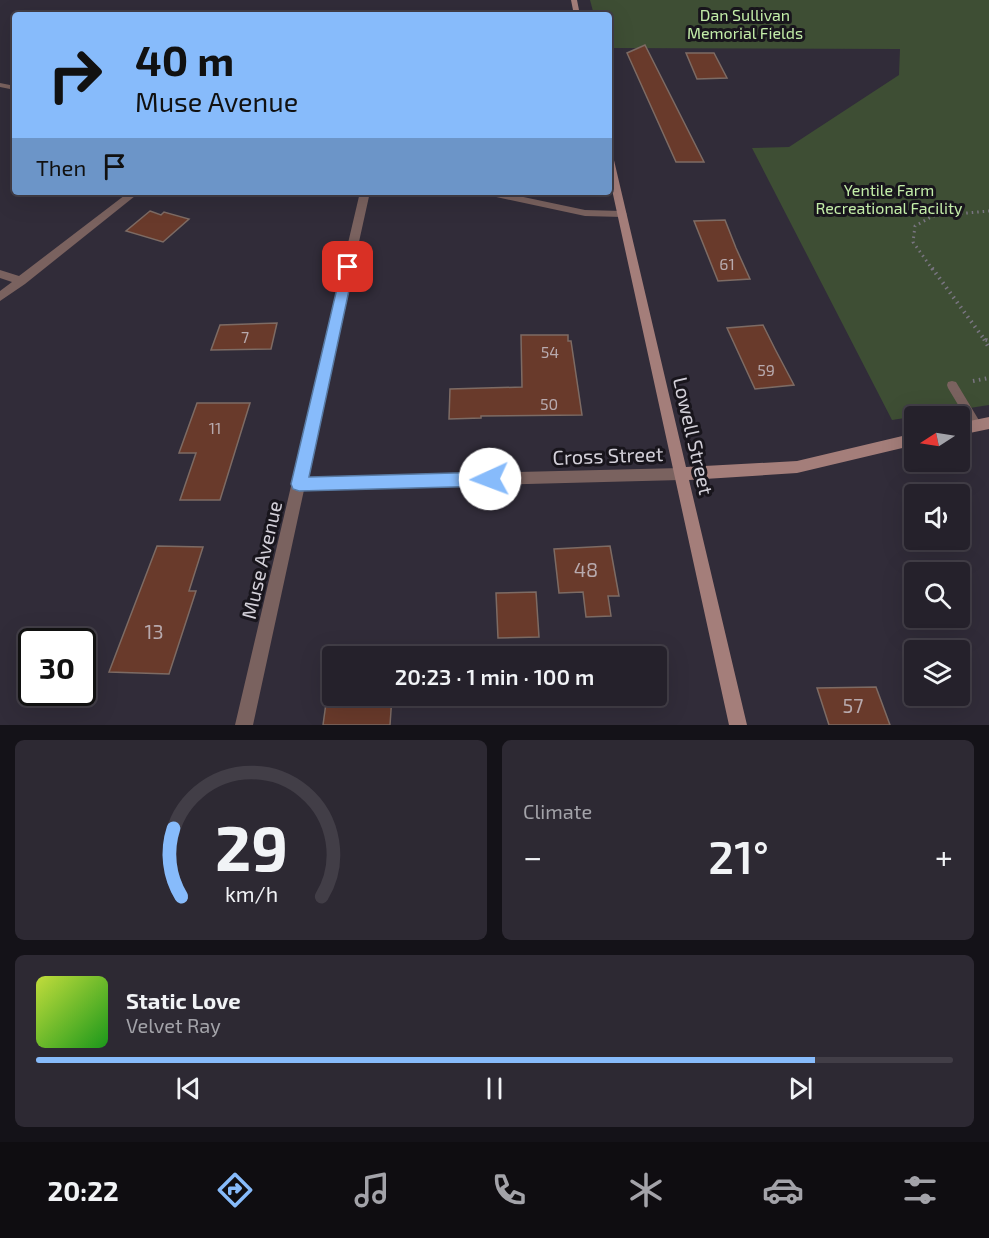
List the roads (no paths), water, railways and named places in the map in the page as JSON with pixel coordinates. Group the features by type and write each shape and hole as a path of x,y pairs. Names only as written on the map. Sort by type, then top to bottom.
{"main road":[{"name":"Lowell Street","path":"612,169 738,725"},
{"name":"Cross Street","path":"681,474 797,467 904,442"}],"street":[{"path":"0,297 131,195"},
{"name":"Muse Avenue","path":"244,725 364,195"},
{"path":"501,195 585,213 622,214"},
{"path":"0,274 21,280"},
{"name":"Cross Street","path":"299,484 681,474"}],"lane":[{"path":"952,385 982,424"}],"park label":[{"name":"Dan Sullivan Memorial Fields","path":"745,24"},
{"name":"Yentile Farm Recreational Facility","path":"889,199"}]}
